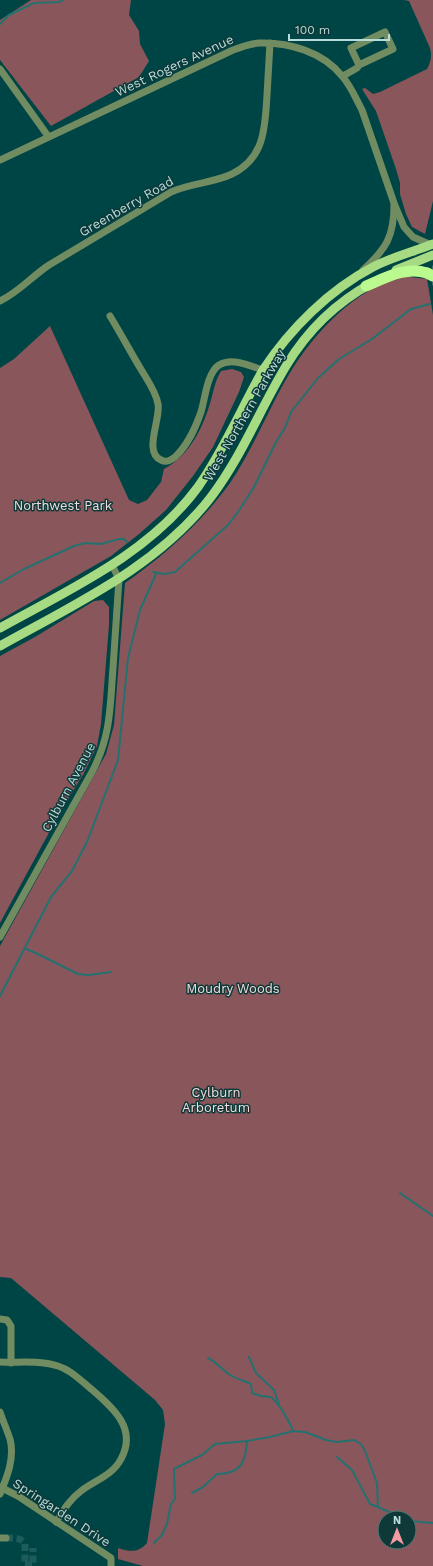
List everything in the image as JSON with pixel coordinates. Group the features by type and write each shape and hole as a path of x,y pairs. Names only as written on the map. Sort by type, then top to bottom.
{"highway":[{"path":"366,286 399,273 418,271 433,276"}],"main road":[{"name":"West Northern Parkway","path":"0,628 112,565 145,542 173,516 197,487 218,456 263,370 284,342 304,320 331,296 374,266 432,245"},
{"name":"West Northern Parkway","path":"0,646 119,579 154,554 170,540 210,497 234,463 274,386 295,352 315,327 346,298 391,272 431,256"}],"street":[{"path":"343,76 357,68 359,65 393,49 386,32 351,48 359,65"},
{"name":"West Rogers Avenue","path":"0,160 48,136 233,50 252,44 270,43 286,45 310,52 330,64 343,76 362,110 394,203 404,227 410,235 418,240 432,245"},
{"name":"Greenberry Road","path":"0,301 18,291 38,272 48,265 171,192 186,186 222,178 232,174 248,163 263,140 270,43"},
{"path":"0,69 48,136"},
{"name":"West Rogers Avenue","path":"351,281 369,265 389,240 393,225 394,203"},
{"path":"110,316 155,394 159,409 152,443 153,449 158,458 162,461 167,462 172,459 186,445 201,412 211,374 219,365 238,362 263,370"},
{"path":"112,565 119,579"},
{"name":"Cylburn Avenue","path":"0,937 101,756 105,744 110,714 119,579"},
{"path":"0,1319 10,1322 11,1363"},
{"path":"0,1362 50,1364 74,1374 108,1403 124,1425 125,1447 120,1460 111,1472 75,1496 56,1522"},
{"path":"0,1412 11,1441 12,1448 10,1465 1,1489"},
{"name":"Springarden Drive","path":"1,1489 18,1496 111,1562"}],"green space":[{"path":"31,0 131,0 129,15 139,31 140,44 149,61 139,77 51,126 0,60 0,20"},
{"path":"404,0 433,0 433,201 425,234 412,227 406,214 400,194 400,183 396,169 376,111 362,89 365,88 373,94 380,92 427,69 431,56 430,48 409,1"},
{"name":"Cylburn Arboretum","path":"401,276 427,279 433,315 433,1566 143,1566 118,1559 118,1548 134,1551 140,1549 147,1543 165,1424 163,1410 155,1400 11,1278 0,1277 0,946 106,754 114,725 125,583 182,538 219,498 239,470 291,371 301,356 312,341 338,314 368,291 384,282"},
{"name":"Northwest Park","path":"50,326 129,500 138,504 147,500 161,482 164,469 181,456 194,440 204,421 221,371 232,369 241,372 244,377 239,392 213,447 193,476 166,510 111,556 0,620 0,368 14,359"},
{"path":"103,600 109,607 109,625 101,724 97,746 84,773 58,816 0,923 0,656 35,637 94,601"}],"waterway":[{"path":"0,24 9,15 34,3 59,2 63,0"},
{"path":"153,572 164,574 175,572 228,525 254,487 276,442 285,428 291,412 318,378 339,359 372,339 411,309 430,304"},
{"path":"0,583 24,569 74,546 85,543 101,544 119,539 124,539 127,542"},
{"path":"0,996 51,897 72,871 87,842 118,760 128,658 140,610 156,574"},
{"path":"24,948 78,974 89,975 111,972"},
{"path":"400,1193 433,1216"},
{"path":"249,1357 256,1373 274,1390 279,1404"},
{"path":"208,1358 230,1375 251,1384 252,1393 271,1397 281,1408 293,1430"},
{"path":"154,1543 162,1535 167,1524 171,1504 175,1499 174,1469 202,1455 215,1444 247,1441 293,1431 305,1432 326,1440 337,1442 354,1440 361,1444 377,1483 378,1507 385,1510"},
{"path":"192,1493 203,1487 217,1474 231,1472 240,1466 245,1455 247,1441"},
{"path":"337,1457 352,1470 370,1504 378,1507"},
{"path":"417,1522 433,1523"}],"tunnel":[{"path":"6,1538 19,1539 25,1544 25,1565 33,1565 33,1548"}],"tram line":[{"path":"433,266 433,285"}],"park label":[{"name":"Moudry Woods","path":"233,988"}]}
